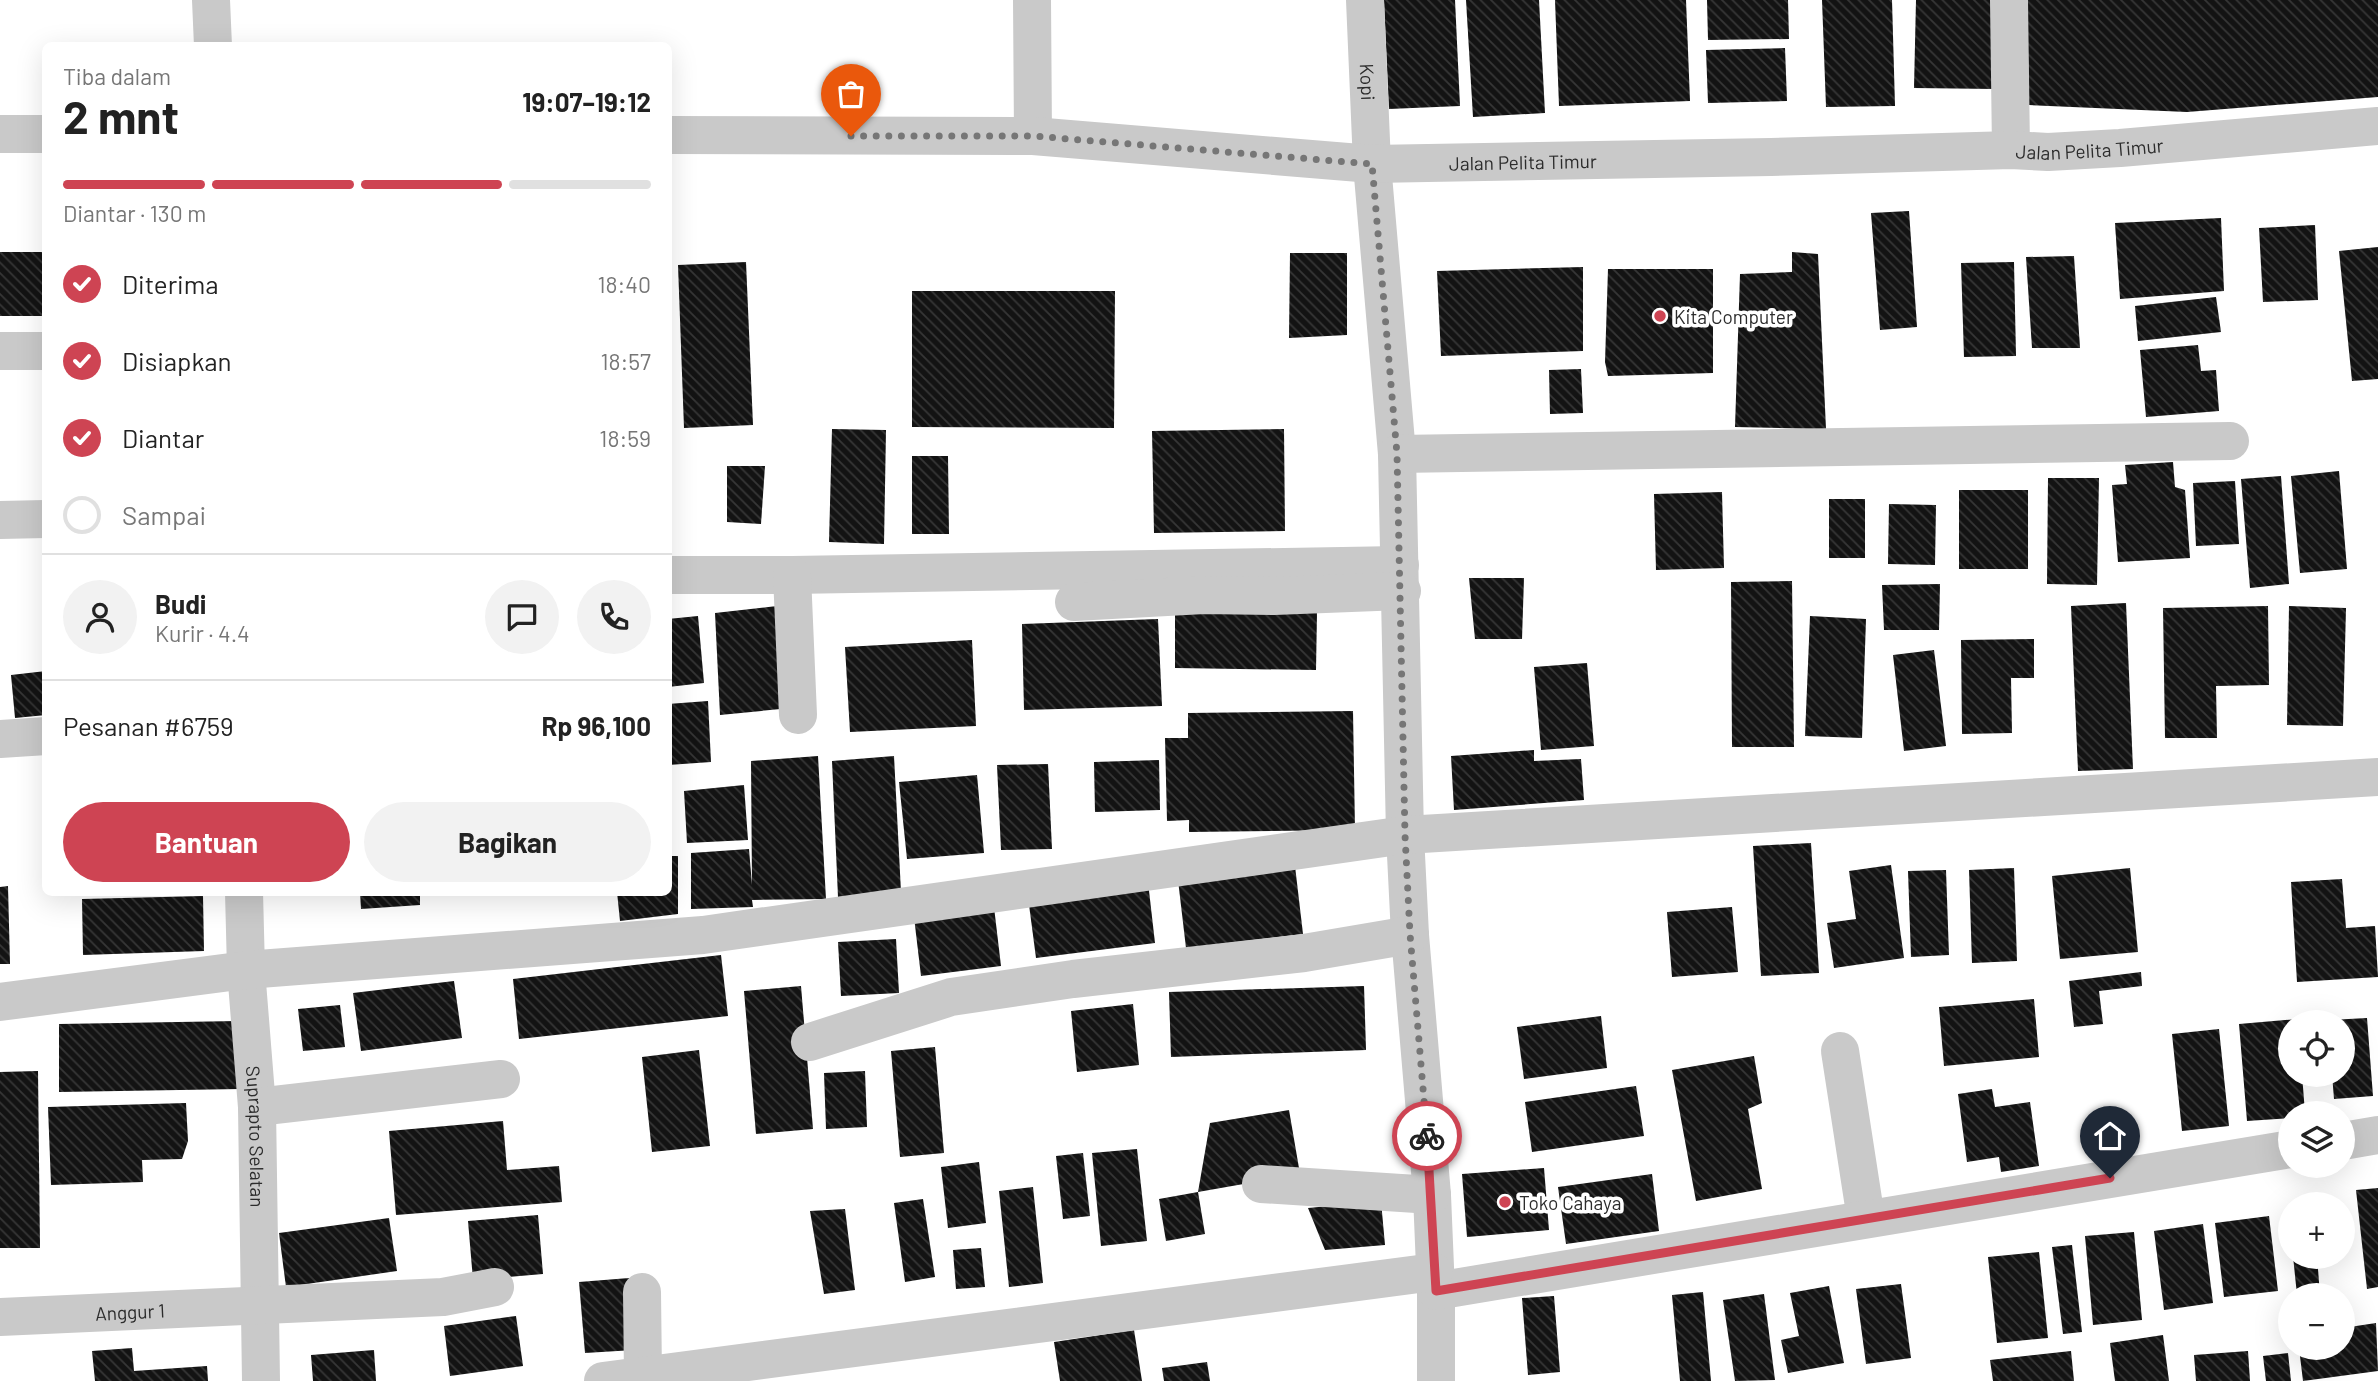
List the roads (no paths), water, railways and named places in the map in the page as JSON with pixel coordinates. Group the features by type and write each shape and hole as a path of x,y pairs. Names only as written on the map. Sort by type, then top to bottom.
{"street":[{"path":"211,0 213,42"},
{"path":"1032,0 1033,136"},
{"name":"Kopi","path":"1365,0 1372,164 1397,454 1405,835 1410,934 1432,1195 1436,1381"},
{"path":"2009,0 2011,150"},
{"name":"Jalan Pelita Timur","path":"672,135 1033,136 1372,164 2011,150 2048,152 2378,126"},
{"path":"0,134 42,134"},
{"path":"0,351 42,351"},
{"path":"1397,454 2230,441"},
{"path":"0,520 42,519"},
{"path":"672,575 1401,578"},
{"path":"792,575 798,715"},
{"path":"1074,602 1204,595 1274,596 1401,578"},
{"path":"0,739 42,736"},
{"path":"0,1002 246,971 703,935 1405,835 2378,778"},
{"name":"Suprapto Selatan","path":"244,896 246,971 257,1107 261,1381"},
{"path":"810,1042 951,997 1073,979 1304,953 1410,934"},
{"path":"1840,1051 1866,1219"},
{"path":"257,1107 501,1079"},
{"path":"2355,1138 2378,1135"},
{"path":"603,1381 1435,1282 1866,1219 2278,1151"},
{"path":"1261,1184 1432,1195"},
{"name":"Anggur 1","path":"0,1317 443,1297 495,1287"},
{"path":"642,1292 643,1376"}],"place":[{"name":"Kita Computer","path":"1660,316"},
{"name":"Toko Cahaya","path":"1505,1202"}]}
